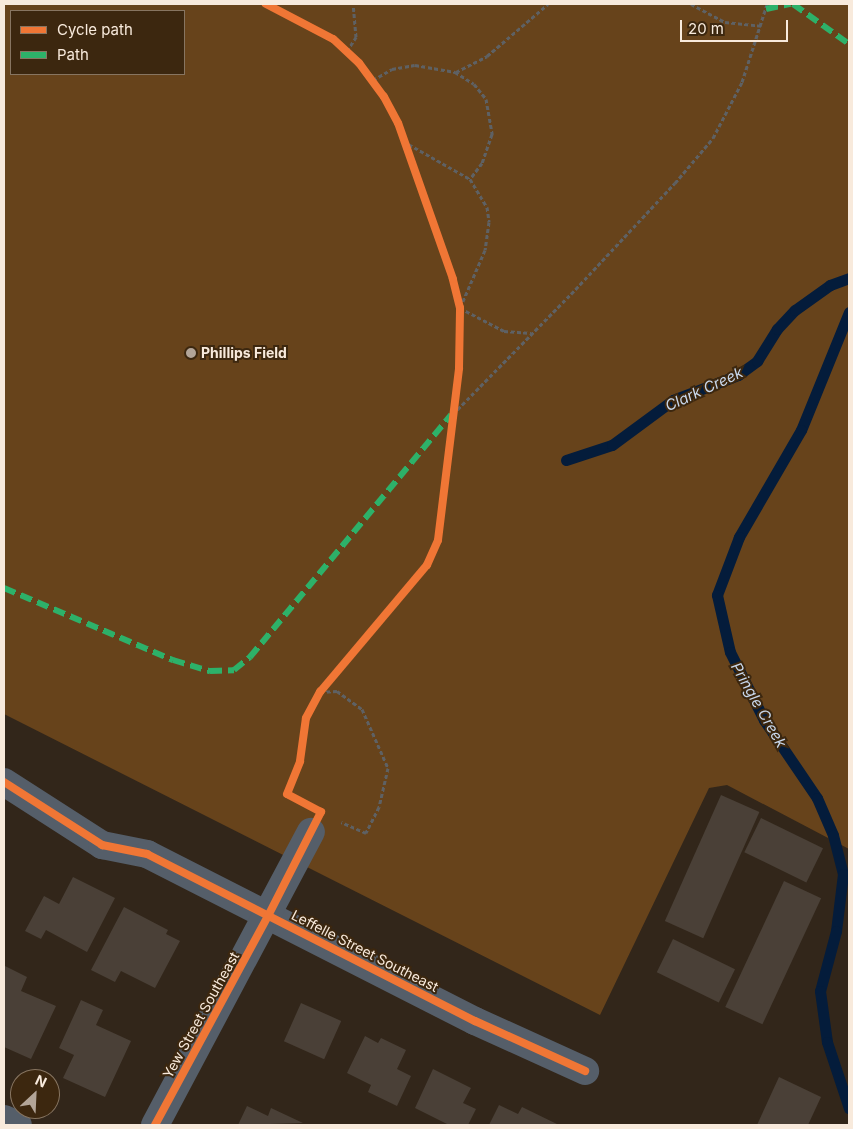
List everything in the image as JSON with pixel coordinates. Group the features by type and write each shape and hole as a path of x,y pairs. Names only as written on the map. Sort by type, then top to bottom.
{"street":[{"name":"Leffelle Street Southeast","path":"4,782 102,845 147,854 475,1021 585,1072"},
{"name":"Yew Street Southeast","path":"155,1125 268,916 316,822"},
{"path":"4,1119 18,1125"}],"path":[{"path":"347,51 356,37 353,4"},
{"path":"455,72 472,66 487,56 548,4"},
{"path":"690,4 725,22 762,26"},
{"path":"452,418 530,333 669,190 713,138 742,82 762,26 767,4"},
{"path":"340,45 353,57"},
{"path":"373,80 403,66 427,66 455,72 474,84 486,100 491,117 492,134 488,150 470,178"},
{"path":"401,132 408,157"},
{"path":"404,141 470,178 483,195 490,222 485,250 460,308"},
{"path":"455,289 460,308 460,317"},
{"path":"460,308 504,331 530,333"},
{"path":"452,418 455,398"},
{"path":"315,700 326,684"},
{"path":"316,822 366,833 379,807 388,768 362,709 337,691 320,692"}],"shaded area":[{"path":"4,4 849,4 849,849 727,785 709,788 600,1015 4,714"}],"building":[{"path":"721,795 759,812 703,938 665,921"},
{"path":"761,818 823,848 806,882 744,852"},
{"path":"73,877 115,898 87,952 46,930 41,939 25,931 44,896 59,904"},
{"path":"784,881 821,898 762,1024 725,1007"},
{"path":"124,907 168,930 166,934 180,941 155,988 121,971 115,982 91,970"},
{"path":"673,939 735,969 719,1003 657,972"},
{"path":"5,966 27,977 21,991 56,1006 31,1059 4,1047"},
{"path":"81,1000 103,1010 96,1025 131,1041 105,1097 63,1078 74,1055 59,1048"},
{"path":"301,1003 341,1021 324,1059 284,1041"},
{"path":"365,1036 378,1043 381,1038 406,1050 397,1069 411,1076 397,1106 368,1092 371,1085 347,1073"},
{"path":"433,1069 471,1088 463,1103 476,1109 468,1125 449,1125 415,1108"},
{"path":"779,1077 821,1097 808,1125 757,1125"},
{"path":"499,1105 518,1114 522,1107 559,1125 489,1125"},
{"path":"247,1106 268,1116 271,1108 303,1123 238,1125"}],"waterway":[{"name":"Clark Creek","path":"566,460 612,445 673,400 738,375 757,361 777,329 795,310 830,285 849,278"},
{"name":"Pringle Creek","path":"849,312 801,430 739,537 717,595 730,652 764,720 817,798 833,835 843,874 836,931 820,991 827,1042 849,1108"}],"marked path":[{"path":"766,9 790,4"},
{"path":"793,4 849,44"},
{"path":"4,588 173,660 210,671 234,670 250,657 451,415"}],"cycle path":[{"path":"155,1125 268,916 321,812 287,794 300,761 306,718 320,692 427,565 438,540 459,368 460,308 453,279 398,123 384,97 359,63 333,39 266,4"},
{"path":"4,782 102,845 147,854 475,1021 585,1071"}],"place":[{"name":"Phillips Field","path":"191,353"}]}
